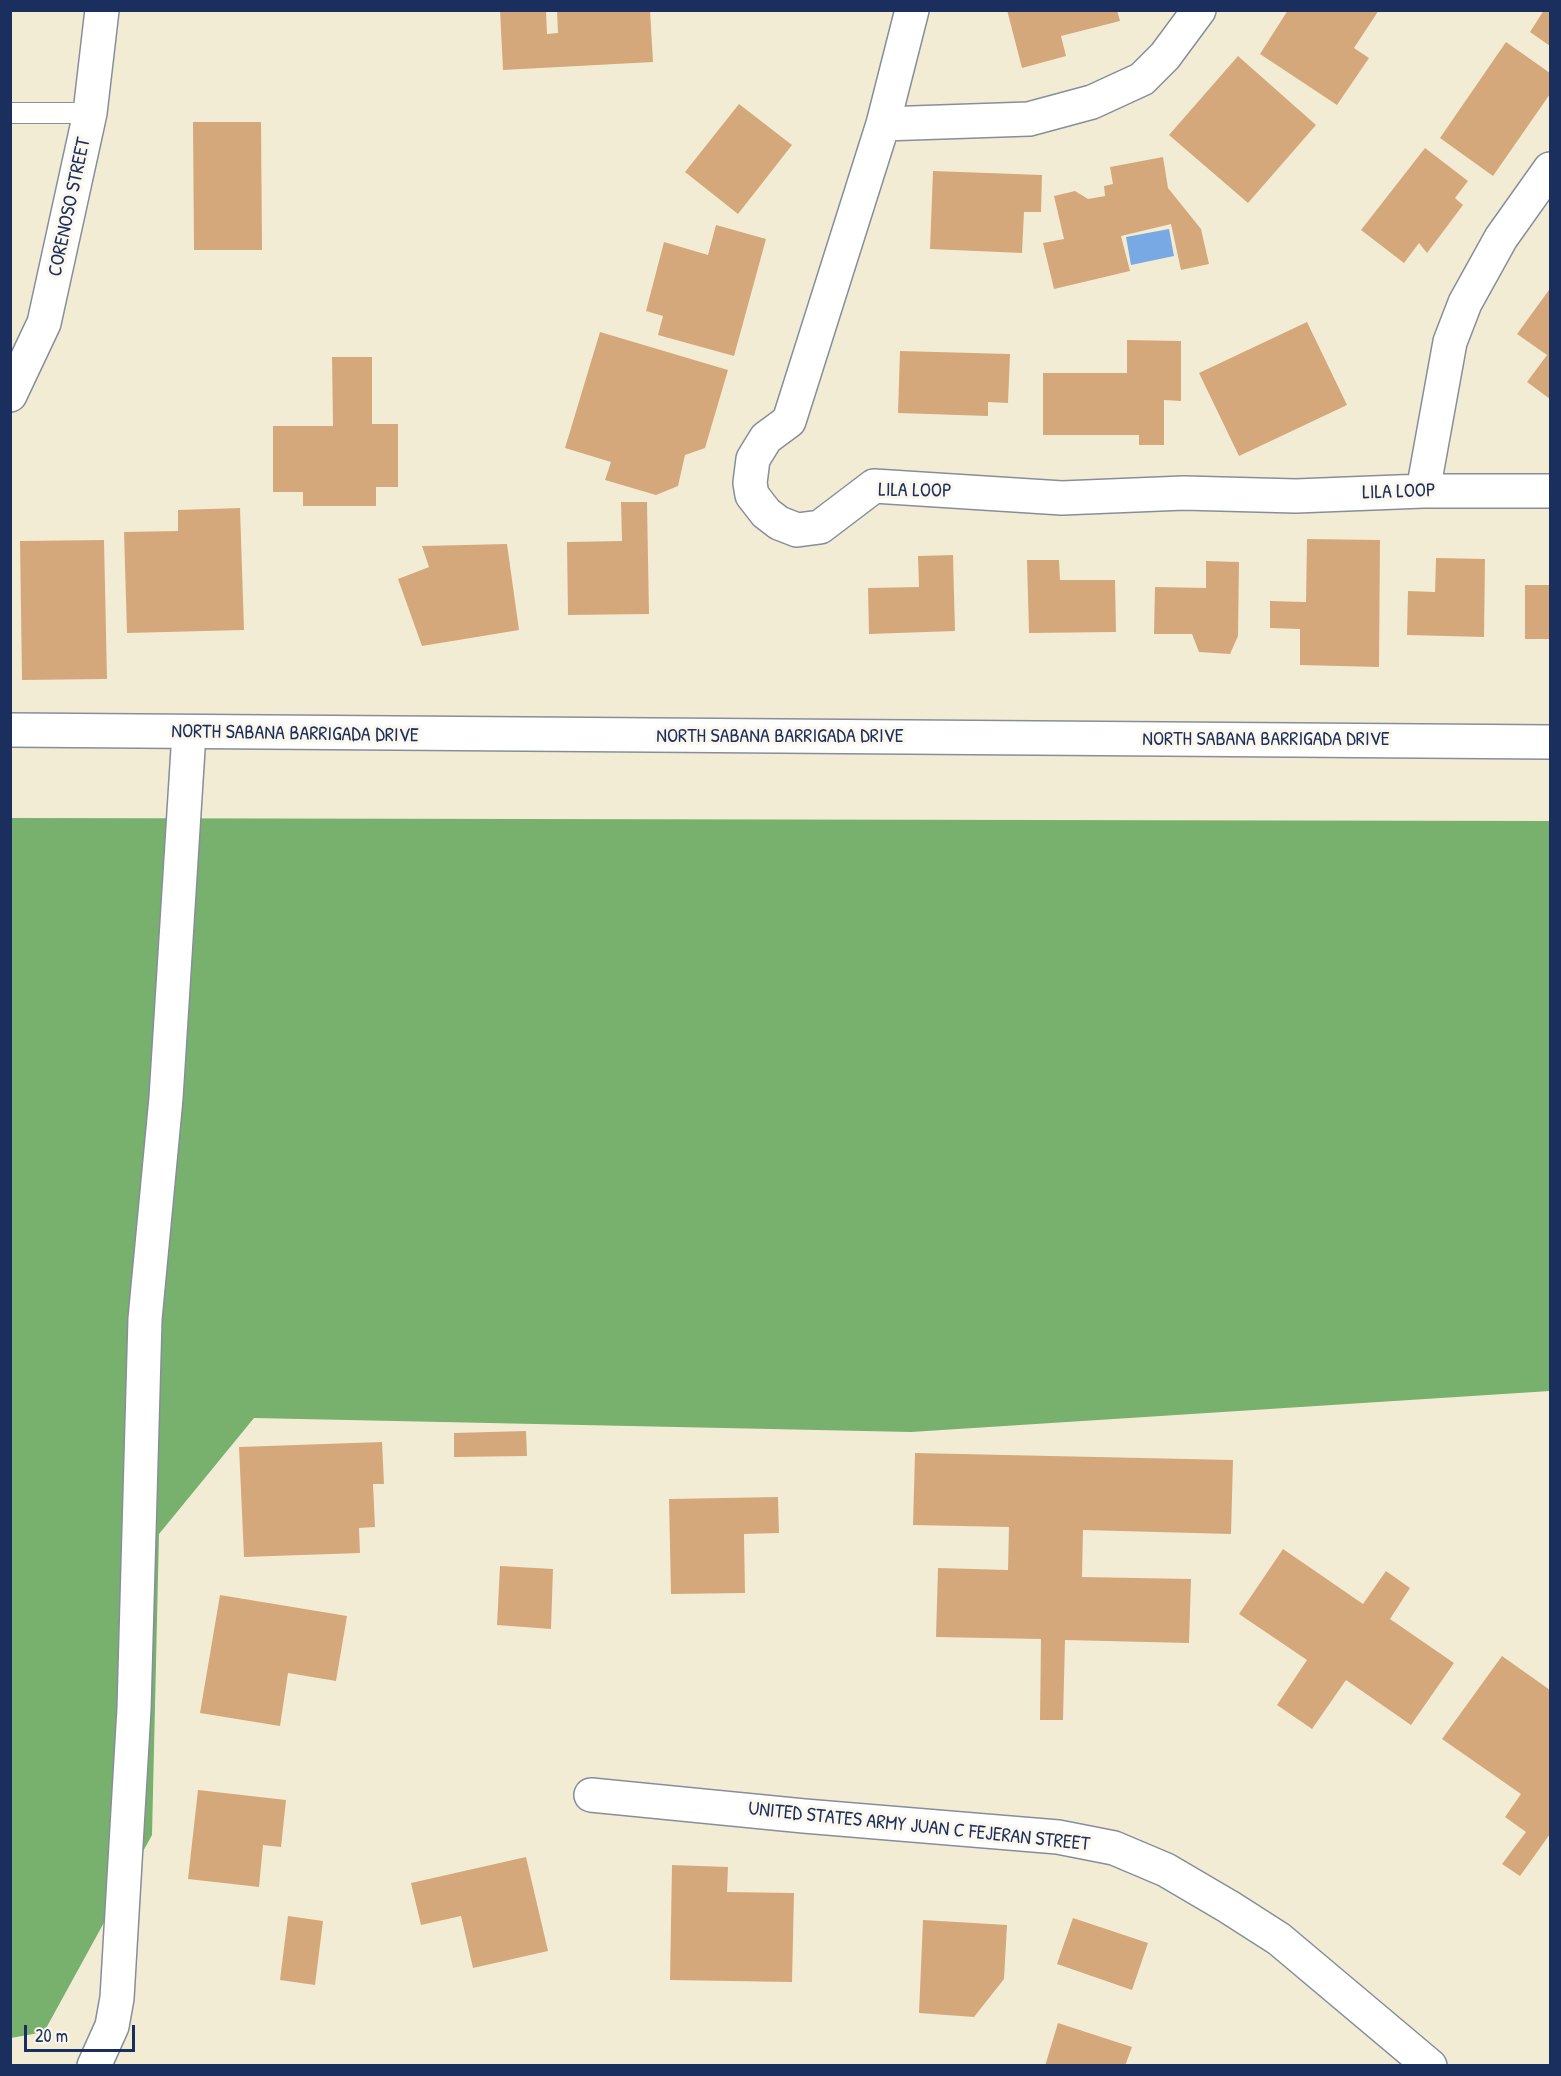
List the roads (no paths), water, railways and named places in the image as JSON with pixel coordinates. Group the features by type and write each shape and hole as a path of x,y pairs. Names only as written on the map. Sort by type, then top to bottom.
{"street":[{"name":"CORENOSO STREET","path":"10,395 44,323 90,113 102,10"},
{"name":"LILA LOOP","path":"912,10 883,124 789,421 765,438 753,459 750,483 752,495 757,503 779,523 797,530 820,526 874,486 1062,498 1184,493 1296,496 1423,491 1551,491"},
{"path":"883,124 1029,119 1092,102 1142,79 1165,56 1199,10"},
{"path":"1423,491 1450,342 1465,303 1501,238 1551,169"},
{"name":"NORTH SABANA BARRIGADA DRIVE","path":"10,730 1551,742"},
{"path":"94,2066 112,2026 117,1998 134,1709 145,1319 166,1098 189,733"},
{"name":"UNITED STATES ARMY JUAN C FEJERAN STREET","path":"591,1795 804,1816 1058,1837 1114,1848 1166,1870 1229,1907 1278,1940 1430,2066"}],"lane":[{"path":"10,113 90,113"}],"water":[{"path":"1169,229 1174,256 1131,265 1126,237"}]}
